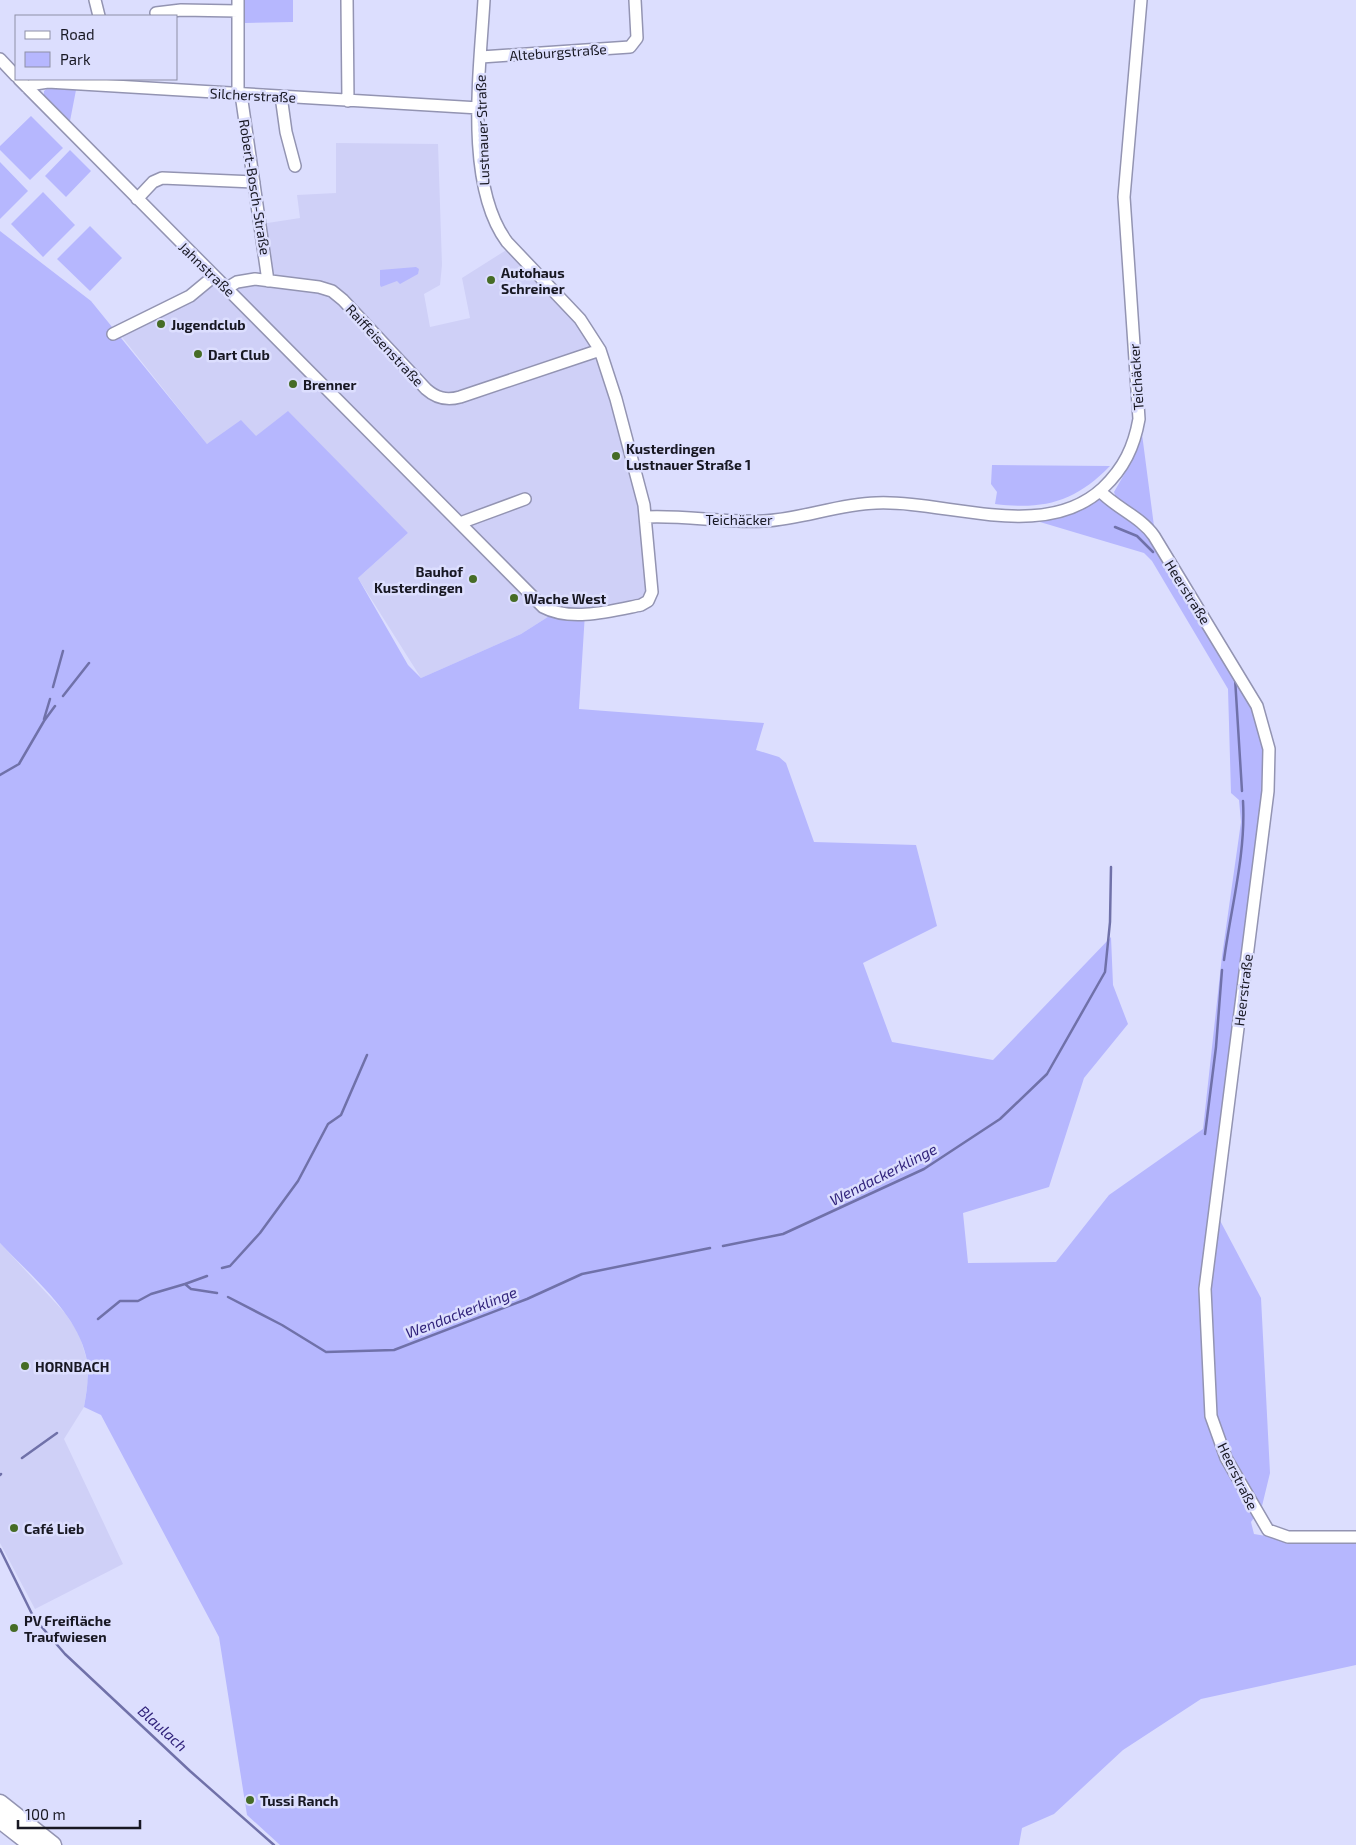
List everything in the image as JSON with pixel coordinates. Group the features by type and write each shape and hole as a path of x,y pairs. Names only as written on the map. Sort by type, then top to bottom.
{"highway":[{"path":"0,1803 53,1845"},
{"path":"3,1825 32,1845"}],"street":[{"path":"96,0 99,15"},
{"path":"347,0 348,101"},
{"name":"Lustnauer Straße","path":"484,0 479,108 483,186 487,204 498,228 518,255 580,319 600,350 633,462 646,517 653,582 652,592 648,601"},
{"name":"Alteburgstraße","path":"481,57 630,47 634,44 637,32 635,0"},
{"name":"Teichäcker","path":"646,517 762,521 848,506 892,502 1031,517 1071,509 1100,491 1126,462 1134,442 1139,419 1124,235 1124,192 1141,0"},
{"path":"156,13 238,5"},
{"name":"Robert-Bosch-Straße","path":"238,5 240,94 268,281"},
{"path":"0,59 15,75"},
{"name":"Silcherstraße","path":"23,83 110,82 240,94 479,108"},
{"name":"Jahnstraße","path":"23,83 543,607 554,613 567,615 641,606 648,601"},
{"path":"280,96 286,132 295,166"},
{"path":"137,199 153,182 162,178 254,182"},
{"path":"113,334 190,296 213,276"},
{"name":"Raiffeisenstraße","path":"227,288 244,280 268,281 319,287 338,295 426,389 439,398 460,397 600,350"},
{"name":"Heerstraße","path":"1100,491 1118,508 1145,526 1154,536 1257,706 1269,749 1268,791 1205,1289 1212,1416 1226,1458 1268,1530 1274,1534 1288,1537 1356,1537"},
{"path":"460,524 525,499"}],"shaded area":[{"path":"336,143 438,144 442,265 440,285 424,294 430,327 470,318 462,278 511,247 588,329 633,462 653,582 641,605 554,613 521,634 421,678 358,578 408,533 256,436 207,444 118,332 213,277 227,288 268,280 261,224 300,218 297,195 336,193"},
{"path":"0,1243 65,1313 79,1334 86,1357 88,1381 84,1407 64,1439 123,1564 35,1609 0,1543"}],"green space":[{"path":"244,0 293,0 293,22 245,23"},
{"path":"48,88 76,90 70,121 44,95 44,91"},
{"path":"31,116 63,148 30,180 0,150 0,146"},
{"path":"70,150 91,171 66,197 45,176"},
{"path":"0,162 28,191 0,219"},
{"path":"43,192 75,225 43,257 11,224"},
{"path":"90,226 122,258 90,291 57,259"},
{"path":"0,231 91,301 207,444 241,420 256,436 288,411 408,533 358,578 408,665 421,678 521,634 554,613 585,613 579,709 764,723 756,750 779,757 786,763 814,842 916,845 937,926 863,963 892,1042 993,1060 1111,937 1113,985 1128,1024 1084,1078 1049,1187 963,1213 968,1263 1056,1262 1109,1195 1203,1129 1222,956 1241,822 1239,800 1231,793 1228,689 1152,561 1144,553 1040,522 1039,516 1100,491 1145,526 1257,706 1269,749 1215,1211 1261,1298 1270,1473 1262,1506 1251,1522 1254,1534 1266,1536 1356,1536 1356,1665 1201,1699 1123,1750 1054,1814 1022,1828 1019,1845 280,1845 247,1815 219,1637 101,1415 84,1407 88,1369 81,1340 73,1324 38,1281 0,1243"},
{"path":"416,267 419,269 418,274 400,284 397,281 381,287 380,270"},
{"path":"1142,434 1154,526 1116,498 1114,492 1129,466"},
{"path":"992,465 1110,466 1084,488 1058,501 1029,506 1013,506 995,504 997,492 991,484"}],"waterway":[{"path":"1115,527 1137,536 1153,552"},
{"path":"53,687 63,651"},
{"path":"63,696 89,663"},
{"path":"1235,678 1242,791"},
{"path":"44,719 50,699"},
{"path":"0,775 19,764 55,706"},
{"path":"1224,960 1240,861 1243,801"},
{"name":"Wendackerklinge","path":"723,1246 783,1234 924,1169 1000,1119 1047,1074 1105,972 1110,922 1111,867"},
{"path":"1205,1134 1216,1047 1222,970"},
{"path":"222,1268 230,1266 260,1233 298,1181 328,1124 341,1115 367,1055"},
{"name":"Wendackerklinge","path":"228,1297 282,1325 326,1352 394,1350 527,1299 582,1274 710,1248"},
{"path":"185,1284 207,1276"},
{"name":"Wendackerklinge","path":"98,1319 120,1301 138,1301 151,1294 185,1284 191,1289 217,1293"},
{"name":"Wendackerklinge","path":"22,1458 57,1433"},
{"name":"Blaulach","path":"0,1549 32,1614"},
{"name":"Blaulach","path":"40,1625 65,1654 190,1771 274,1845"}],"place":[{"name":"Autohaus Schreiner","path":"491,280"},
{"name":"Jugendclub","path":"161,324"},
{"name":"Dart Club","path":"198,354"},
{"name":"Brenner","path":"293,384"},
{"name":"Kusterdingen Lustnauer Straße 1","path":"616,456"},
{"name":"Bauhof Kusterdingen","path":"473,579"},
{"name":"Wache West","path":"514,598"},
{"name":"HORNBACH","path":"25,1366"},
{"name":"Café Lieb","path":"14,1528"},
{"name":"PV Freifläche Traufwiesen","path":"14,1628"},
{"name":"Tussi Ranch","path":"250,1800"}]}
